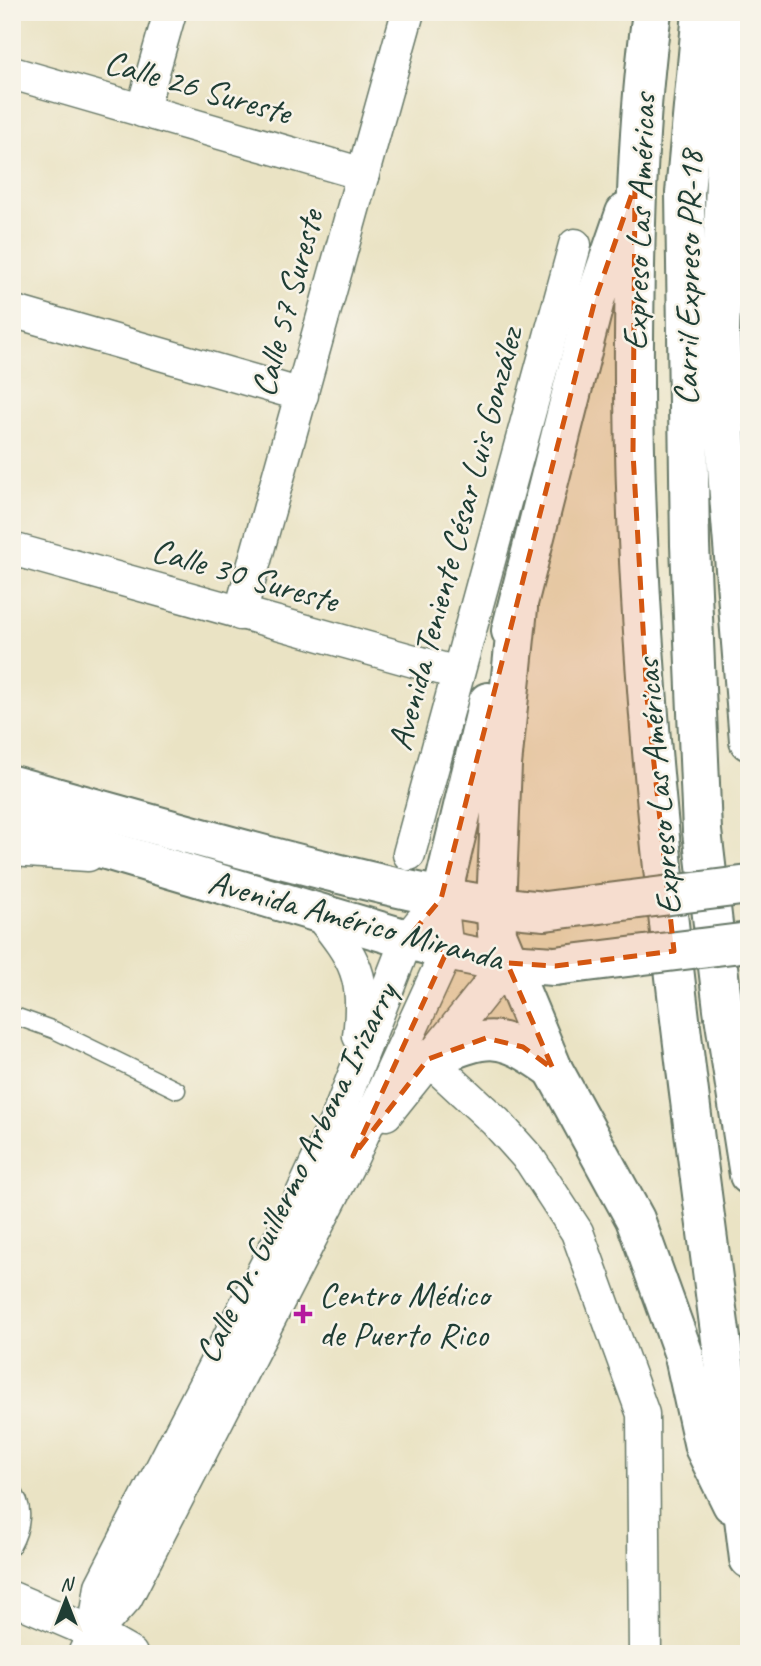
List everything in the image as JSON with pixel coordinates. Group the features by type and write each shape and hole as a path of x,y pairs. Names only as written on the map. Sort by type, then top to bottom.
{"main road":[{"name":"Expreso Las Américas","path":"652,12 635,185 633,453 647,698 670,922 747,1545"},
{"name":"Carril Expreso PR-18","path":"702,12 685,192 690,545 702,831 723,1009 749,1175"},
{"path":"739,12 726,146 720,337 728,483 749,741"},
{"path":"441,899 489,700 518,608 595,300 635,185"},
{"name":"Carril Expreso PR-18","path":"690,545 749,1031"},
{"path":"518,608 502,765 496,907 498,934 507,963 553,1069 635,1219 683,1352 704,1447 747,1545"},
{"name":"Avenida Américo Miranda","path":"12,785 271,857 441,899 496,907 545,911 749,885"},
{"name":"Avenida Américo Miranda","path":"12,822 447,951 507,963 555,966 749,942"},
{"path":"428,1059 486,1038 523,1047 553,1069"}],"street":[{"path":"142,111 170,12"},
{"name":"Calle 57 Sureste","path":"240,614 408,12"},
{"name":"Calle 26 Sureste","path":"12,73 363,174"},
{"name":"Avenida Teniente César Luis González","path":"409,854 575,245"},
{"path":"12,311 302,395"},
{"name":"Calle 30 Sureste","path":"12,549 457,673"},
{"path":"12,850 127,858"},
{"path":"441,899 447,951"},
{"name":"Calle Dr. Guillermo Arbona Irizarry","path":"89,1643 100,1586 295,1209 356,1070 407,939 441,899"},
{"path":"319,914 348,950 360,979 363,1003 356,1070"},
{"name":"Calle Dr. Guillermo Arbona Irizarry","path":"89,1643 126,1598 353,1156 447,951"},
{"path":"353,1156 507,963"},
{"path":"428,1059 496,1122 530,1160 577,1232 643,1414 645,1654"},
{"path":"12,1598 89,1643 131,1654"}],"lane":[{"path":"12,1015 54,1030 177,1090"},
{"path":"12,1491 17,1495 22,1512 18,1534 12,1546"}],"highlighted area":[{"path":"635,185 633,453 647,698 674,951 555,966 507,963 553,1069 523,1047 486,1038 428,1059 353,1156 447,951 407,939 441,899 595,300"}],"place":[{"name":"Centro Médico de Puerto Rico","path":"303,1314"}]}
